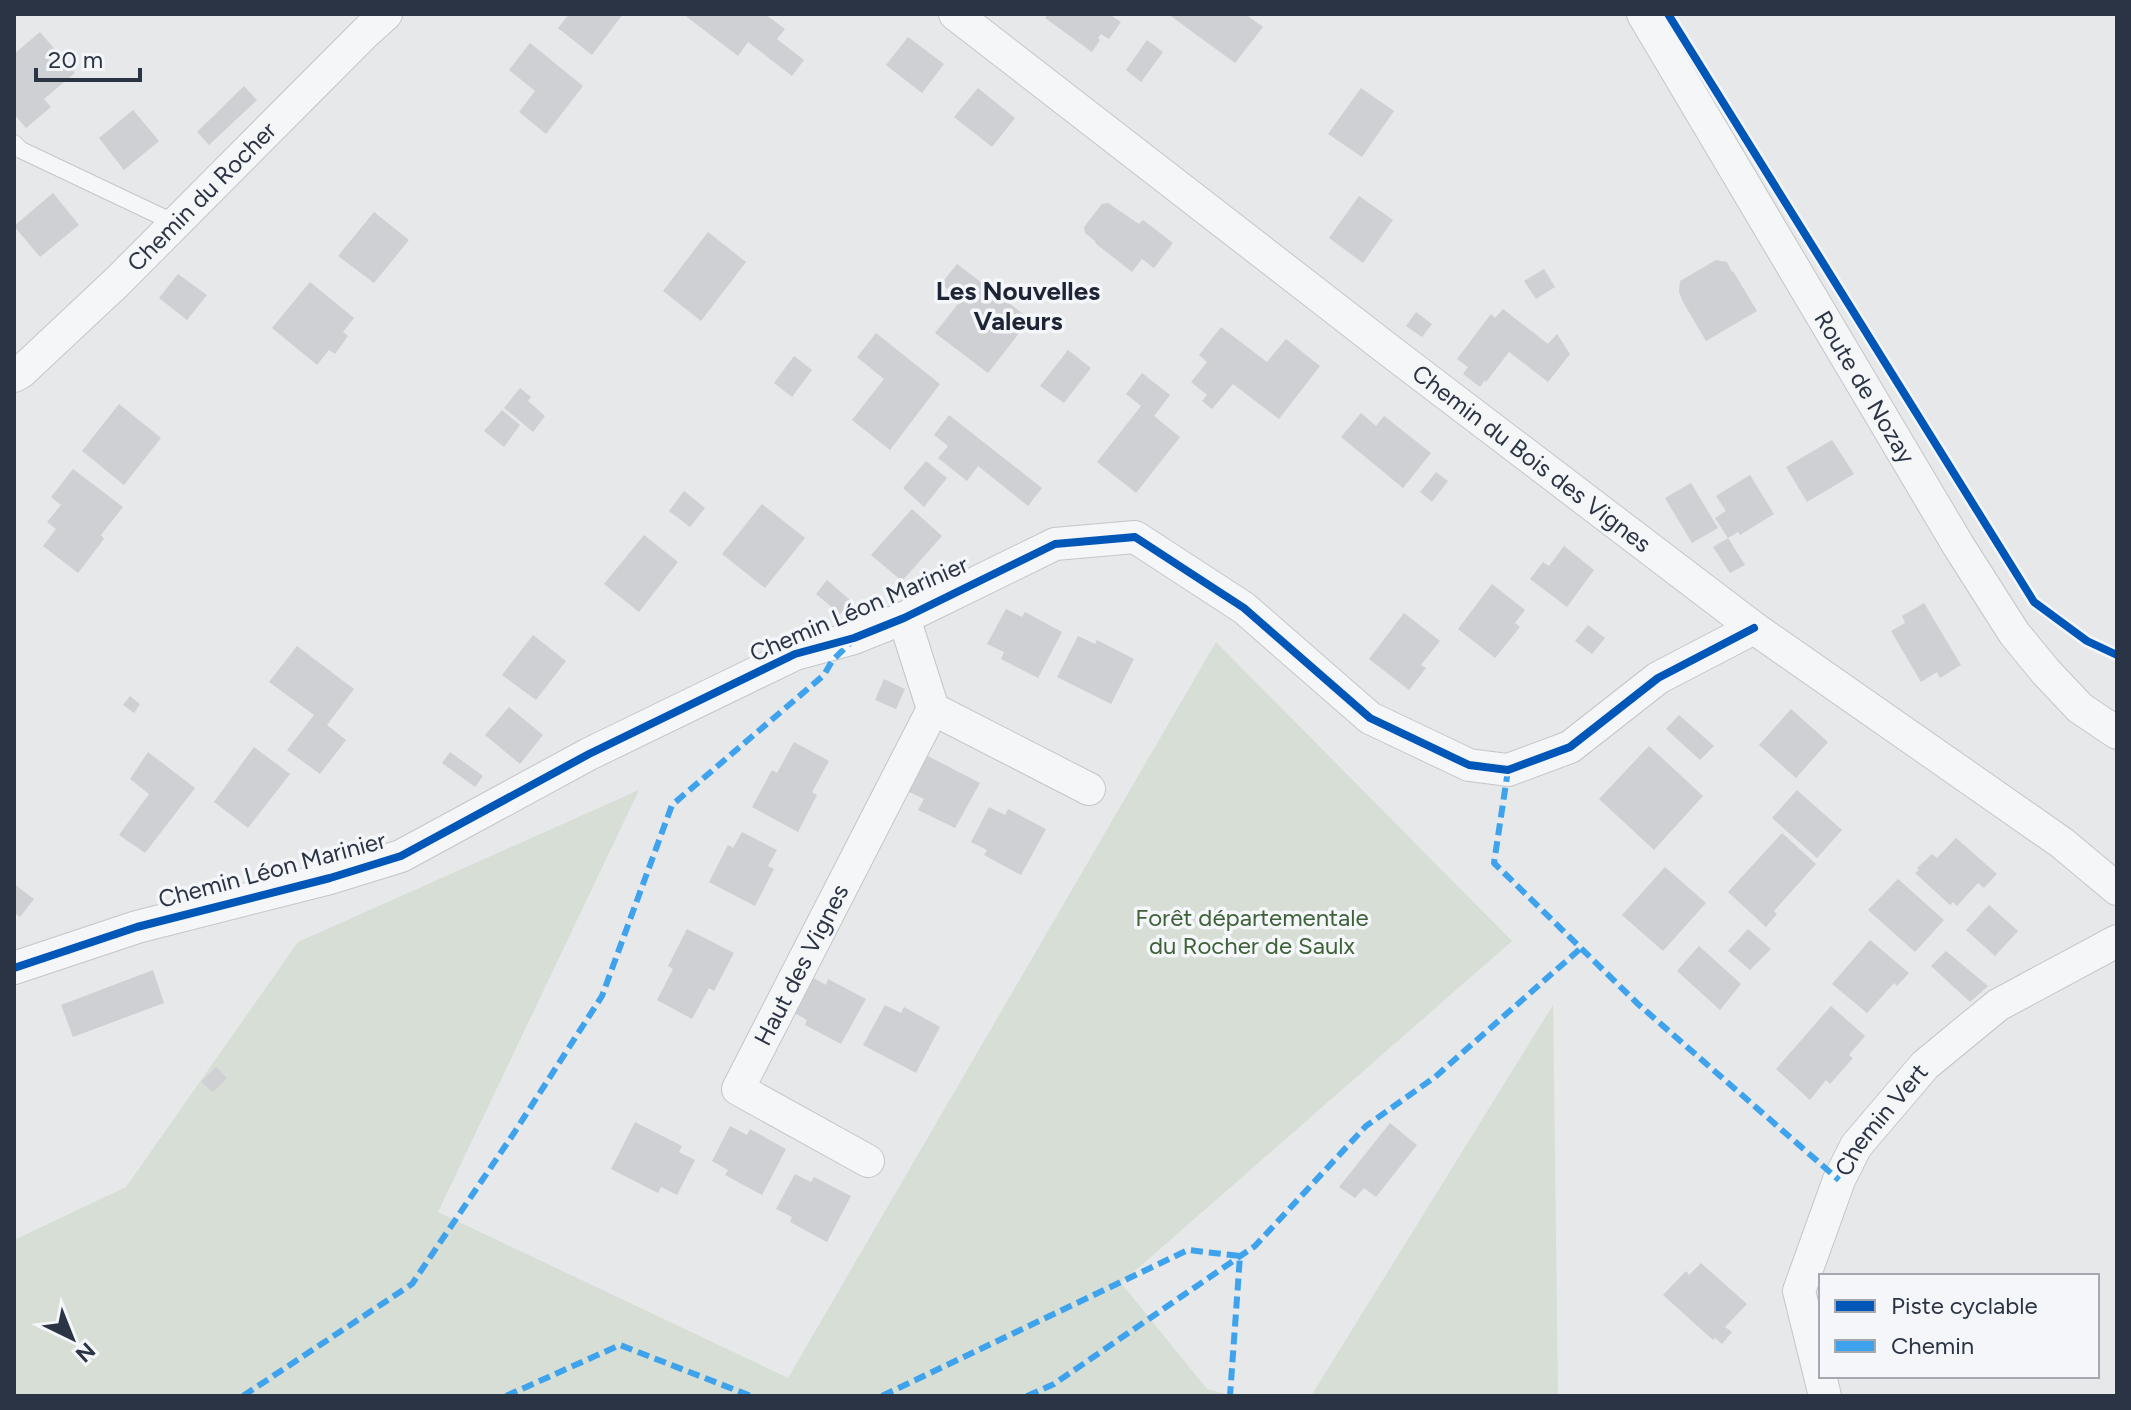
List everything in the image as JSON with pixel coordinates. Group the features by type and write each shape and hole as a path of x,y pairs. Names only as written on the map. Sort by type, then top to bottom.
{"street":[{"name":"Chemin du Rocher","path":"14,376 117,282 386,14"},
{"name":"Chemin du Bois des Vignes","path":"955,14 1754,628 2062,843 2117,889"},
{"name":"Route de Nozay","path":"1643,14 1958,545 2014,633 2080,708 2117,733"},
{"name":"Chemin Léon Marinier","path":"14,968 137,927 330,878 401,856 589,754 795,654 854,638 904,618 1055,544 1135,537 1244,608 1370,718 1469,765 1508,770 1570,747 1658,678 1754,628"},
{"path":"904,618 933,709 1089,789"},
{"name":"Haut des Vignes","path":"868,1161 738,1089 933,709"},
{"name":"Chemin Vert","path":"1819,1372 1799,1291 1839,1180 1856,1146 1925,1065 1998,1005 2117,941"}],"lane":[{"path":"14,143 21,150 175,223"}],"green space":[{"name":"Forêt départementale du Rocher de Saulx","path":"1216,642 1512,941 1121,1283 1207,1389 1234,1396 14,1396 14,1240 126,1187 298,942 639,790 438,1212 788,1378"},
{"path":"1553,1005 1558,1396 1311,1396"}],"building":[{"path":"569,14 623,14 592,55 558,28"},
{"path":"683,14 765,14 785,29 777,39 804,60 792,76 748,42 738,56"},
{"path":"1048,14 1109,14 1121,22 1109,39 1101,34 1092,52 1045,18"},
{"path":"1168,14 1245,14 1263,27 1235,63"},
{"path":"40,32 75,73 44,99 51,107 26,128 14,114 14,54"},
{"path":"908,37 944,64 922,93 886,65"},
{"path":"1147,40 1163,52 1141,82 1126,70"},
{"path":"530,43 583,86 546,134 519,112 535,91 509,70"},
{"path":"244,86 257,100 209,145 197,132"},
{"path":"978,88 1015,118 992,147 954,117"},
{"path":"1361,88 1394,111 1362,157 1328,134"},
{"path":"133,110 159,141 124,170 99,138"},
{"path":"53,193 79,225 40,257 14,226"},
{"path":"1359,196 1393,220 1363,263 1329,238"},
{"path":"1108,203 1139,224 1143,220 1173,243 1154,268 1142,259 1132,272 1085,233 1084,227 1102,204"},
{"path":"374,212 409,240 374,283 338,256"},
{"path":"708,232 746,262 701,321 663,291"},
{"path":"1716,260 1727,262 1757,311 1706,341 1683,302 1679,292 1680,281"},
{"path":"957,264 1030,319 988,373 935,333 961,300 941,284"},
{"path":"1544,269 1555,287 1536,299 1524,281"},
{"path":"178,274 207,295 187,320 159,298"},
{"path":"310,282 354,318 343,332 348,336 335,354 329,350 317,365 272,328"},
{"path":"1503,309 1548,344 1557,334 1570,354 1548,382 1509,352 1480,387 1463,374 1468,367 1457,359 1491,314 1495,318"},
{"path":"1416,312 1432,324 1422,337 1406,326"},
{"path":"1221,327 1267,362 1286,339 1320,366 1279,419 1233,384 1212,409 1202,401 1207,395 1191,382 1207,362 1199,355"},
{"path":"876,333 940,384 890,450 852,420 884,379 857,357"},
{"path":"1068,350 1091,368 1064,403 1040,386"},
{"path":"794,356 812,370 792,397 774,383"},
{"path":"1142,373 1170,395 1154,416 1180,437 1136,493 1097,462 1141,406 1126,394"},
{"path":"520,388 531,397 528,401 545,416 533,432 504,408"},
{"path":"119,404 161,438 124,485 82,451"},
{"path":"502,410 520,425 504,447 484,431"},
{"path":"1361,413 1376,426 1384,416 1431,453 1403,488 1341,437"},
{"path":"949,415 1042,488 1028,506 978,466 967,481 938,458 948,446 934,435"},
{"path":"1832,440 1854,474 1807,502 1786,467"},
{"path":"926,461 947,478 924,507 903,488"},
{"path":"73,469 123,507 101,535 104,539 78,573 43,546 56,529 47,522 61,505 51,497"},
{"path":"1436,472 1448,481 1432,502 1420,492"},
{"path":"1750,475 1774,514 1740,535 1738,532 1728,538 1715,518 1726,511 1716,496"},
{"path":"1691,483 1718,528 1692,543 1665,498"},
{"path":"684,491 705,508 690,527 669,511"},
{"path":"762,504 805,538 765,588 722,554"},
{"path":"912,509 942,536 902,581 871,555"},
{"path":"644,535 678,562 639,612 604,584"},
{"path":"1728,538 1745,565 1730,573 1713,547"},
{"path":"1564,546 1594,570 1567,607 1530,579 1543,562 1549,566"},
{"path":"827,580 851,601 840,614 816,594"},
{"path":"1492,584 1525,610 1515,623 1520,627 1495,658 1458,629"},
{"path":"1924,603 1961,665 1940,678 1937,672 1921,682 1891,631 1905,623 1902,616"},
{"path":"1006,609 1022,617 1025,612 1062,632 1038,678 1001,659 1004,652 987,644"},
{"path":"1404,613 1440,641 1421,665 1426,668 1409,690 1369,659"},
{"path":"1588,625 1605,638 1592,654 1575,641"},
{"path":"533,635 566,661 536,700 502,675"},
{"path":"1078,636 1095,644 1097,640 1134,659 1111,704 1057,677"},
{"path":"297,646 354,689 327,725 346,740 320,774 287,750 314,715 269,682"},
{"path":"884,679 905,689 896,709 875,700"},
{"path":"130,696 140,704 134,713 123,705"},
{"path":"509,707 543,735 520,764 485,735"},
{"path":"1791,709 1828,742 1796,778 1759,745"},
{"path":"1679,715 1714,746 1700,760 1666,729"},
{"path":"794,742 829,761 812,792 817,795 798,832 752,807 772,770 777,773"},
{"path":"1649,746 1703,796 1654,850 1599,799"},
{"path":"254,747 290,774 248,828 214,802"},
{"path":"148,752 195,788 145,853 119,835 149,794 130,779"},
{"path":"450,752 483,776 475,787 442,763"},
{"path":"926,755 980,783 955,828 918,810 924,799 907,791"},
{"path":"1797,790 1842,830 1817,858 1772,818"},
{"path":"989,807 1005,815 1008,809 1046,829 1021,875 984,855 987,850 971,842"},
{"path":"742,832 777,850 768,866 774,869 755,906 709,882 728,845 733,848"},
{"path":"1782,833 1816,864 1774,911 1777,914 1766,927 1728,892"},
{"path":"1956,838 1997,874 1984,888 1978,883 1957,906 1953,902 1950,905 1915,873 1932,854 1937,858"},
{"path":"1665,867 1706,903 1663,951 1622,915"},
{"path":"1898,879 1944,920 1915,952 1868,910"},
{"path":"14,884 34,899 20,917 14,912"},
{"path":"1989,905 2018,931 1995,956 1966,930"},
{"path":"687,929 734,953 714,991 709,988 692,1019 657,1000 673,969 668,966"},
{"path":"1748,929 1771,949 1750,970 1728,951"},
{"path":"1870,940 1909,973 1897,986 1894,983 1867,1013 1832,984"},
{"path":"1699,946 1741,984 1720,1010 1677,971"},
{"path":"1946,951 1988,986 1970,1002 1931,966"},
{"path":"153,970 164,1003 73,1037 61,1005"},
{"path":"810,976 826,985 828,979 866,999 841,1044 805,1025 807,1020 791,1011"},
{"path":"885,1005 901,1013 904,1007 940,1027 916,1073 863,1045"},
{"path":"1831,1006 1865,1036 1849,1055 1853,1058 1830,1084 1826,1080 1810,1100 1776,1069"},
{"path":"216,1067 227,1078 213,1092 201,1082"},
{"path":"635,1122 682,1146 679,1152 695,1160 677,1195 661,1187 658,1193 611,1169"},
{"path":"1390,1123 1417,1145 1376,1197 1364,1188 1355,1198 1339,1187"},
{"path":"730,1126 747,1135 750,1129 786,1149 762,1195 725,1175 728,1170 712,1161"},
{"path":"795,1174 811,1182 814,1177 851,1196 827,1242 790,1222 792,1217 776,1209"},
{"path":"1701,1263 1747,1304 1725,1327 1732,1332 1722,1344 1715,1338 1713,1340 1663,1295 1686,1271 1689,1275"}],"marked path":[{"path":"243,1396 412,1284 602,996 672,805 824,675 832,661 852,641"},
{"path":"1508,770 1494,863 1638,1004 1839,1180"},
{"path":"1027,1396 1054,1384 1255,1246 1366,1126 1435,1077 1581,948"},
{"path":"882,1396 1188,1250 1240,1256 1230,1396"},
{"path":"506,1396 620,1345 751,1396"}],"cycle path":[{"path":"1668,14 2034,602 2087,641 2117,655"},
{"path":"14,968 137,927 330,878 401,856 589,754 795,654 854,638 904,618 1055,544 1135,537 1244,608 1370,718 1469,765 1508,770 1570,747 1658,678 1754,628"}],"district":[{"name":"Les Nouvelles Valeurs","path":"1018,306"}]}
